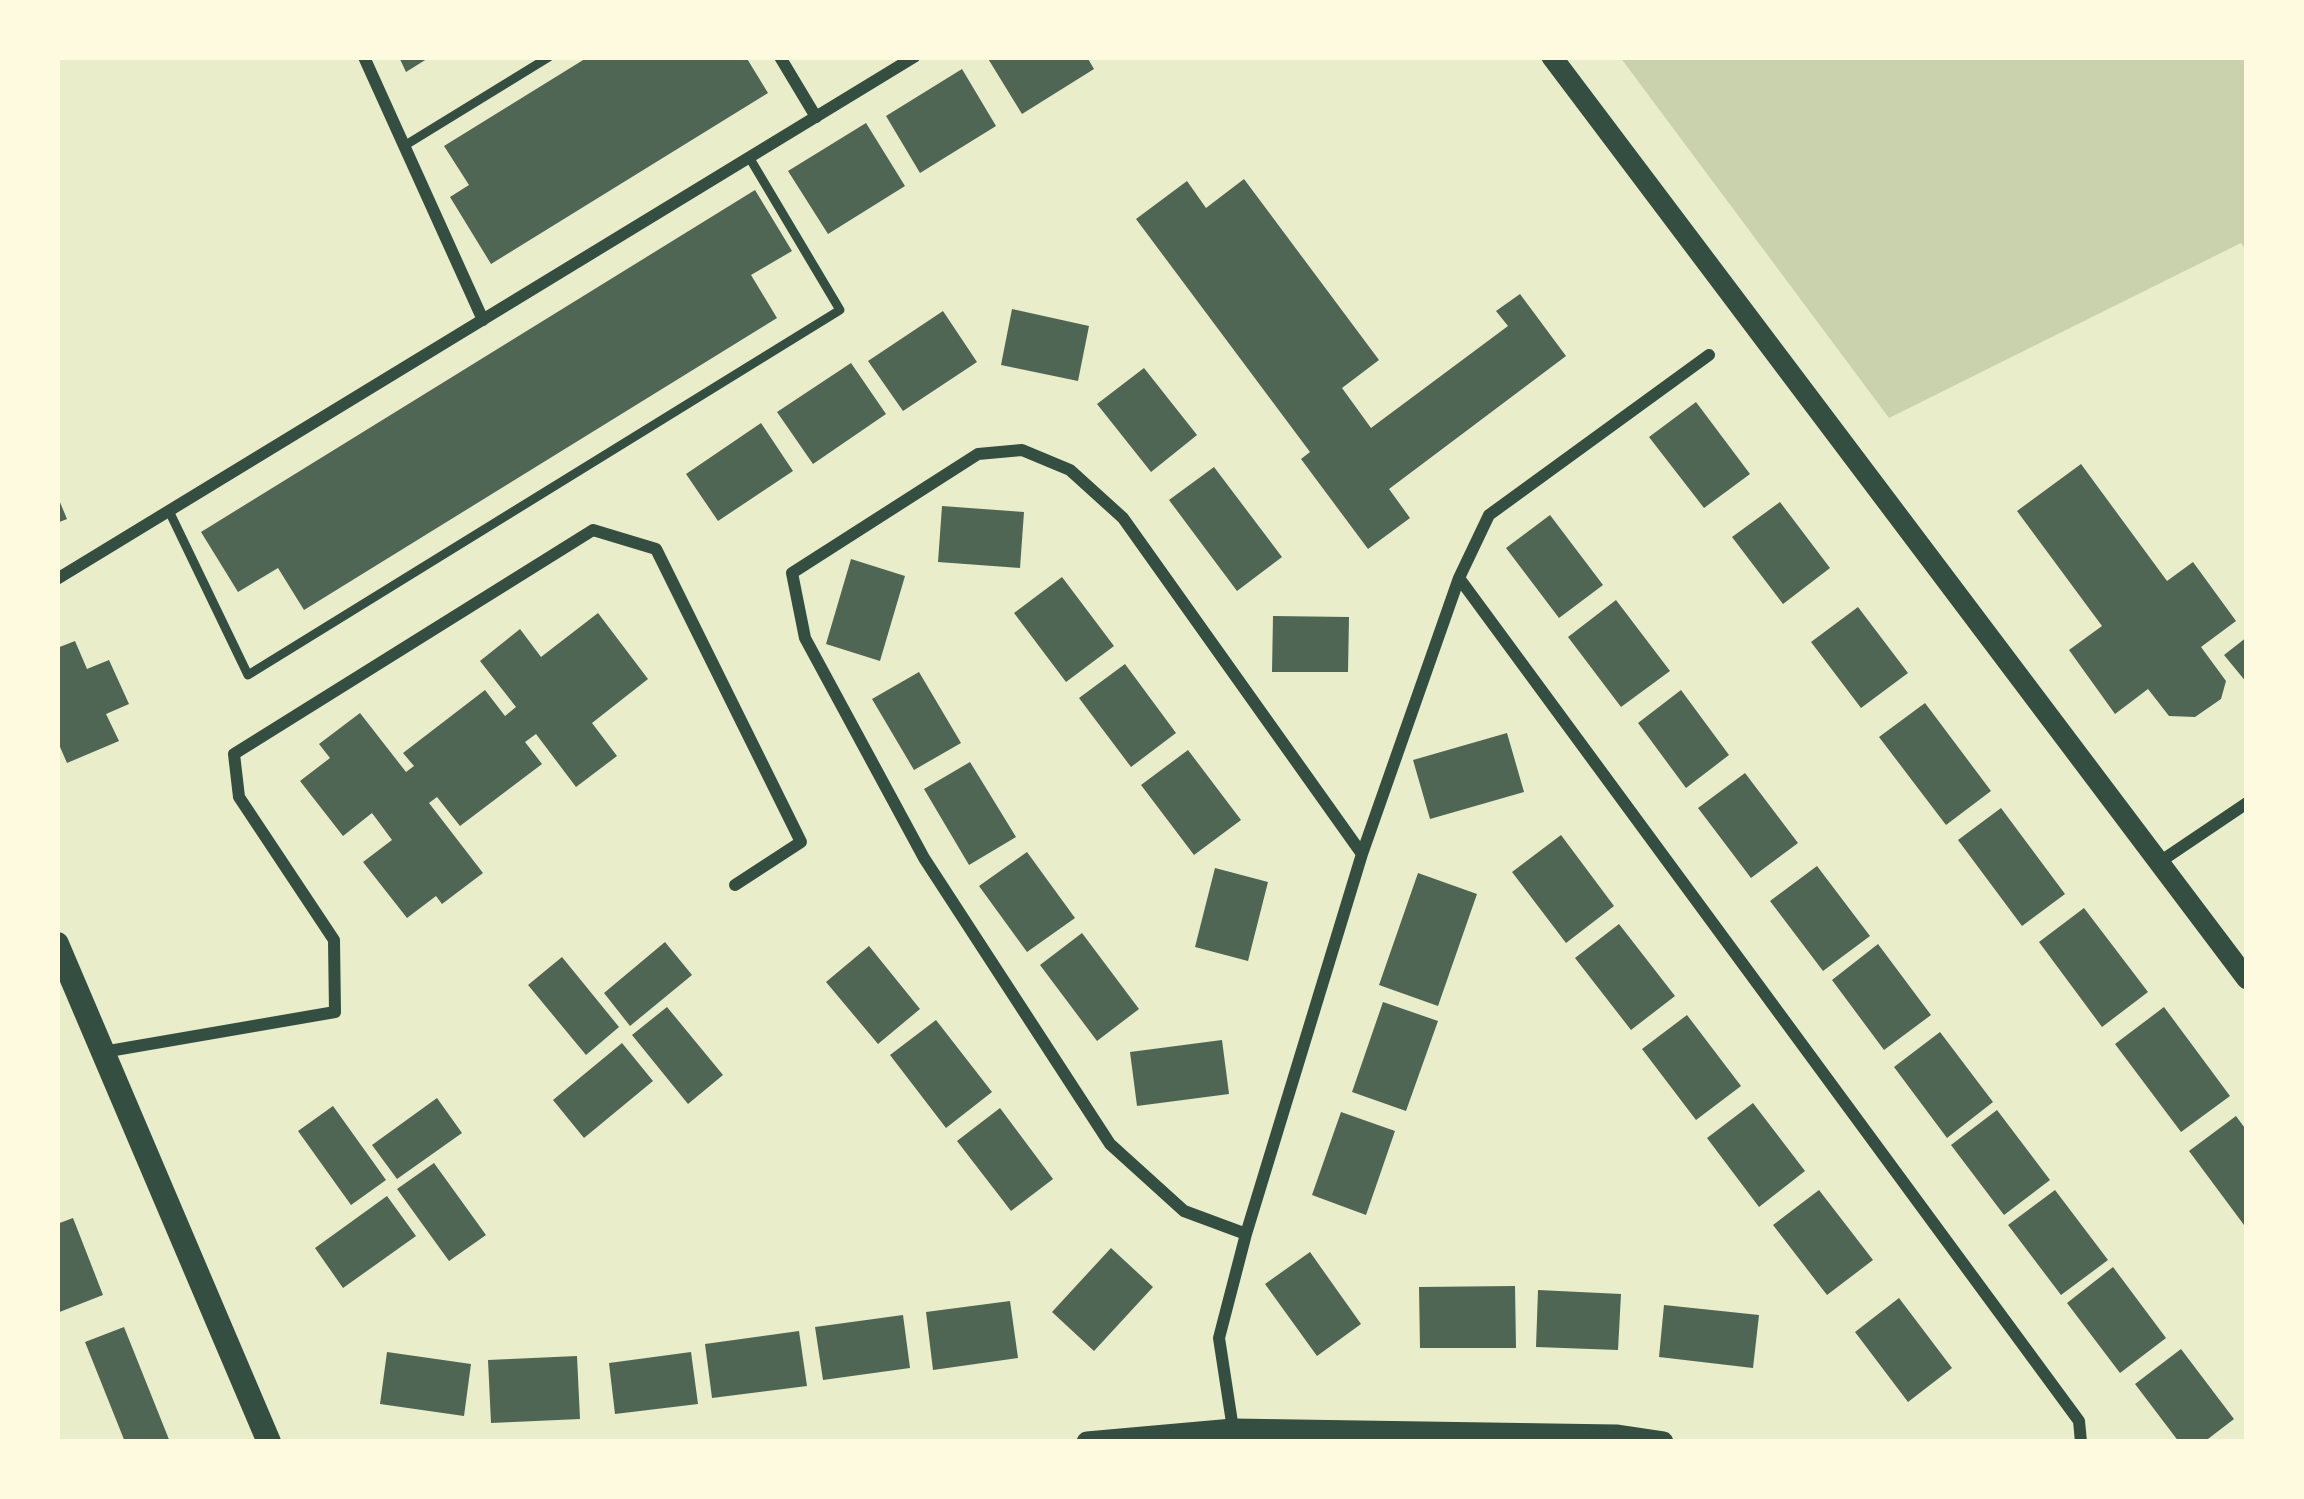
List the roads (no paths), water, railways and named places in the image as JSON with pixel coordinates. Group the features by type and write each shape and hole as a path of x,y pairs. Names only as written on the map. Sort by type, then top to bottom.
{"main road":[{"path":"57,944 268,1442"}],"street":[{"path":"364,57 483,320"},
{"path":"780,57 816,117"},
{"path":"57,579 914,57"},
{"path":"1552,57 2247,979"},
{"path":"1233,1429 1219,1338 1246,1234 1362,854 1459,578 1490,515 1709,355"},
{"path":"1246,1234 1184,1211 1110,1144 924,858 805,638 792,573 977,454 1022,449 1070,470 1123,518 1362,854"},
{"path":"103,1052 334,1012 334,940 238,797 234,754 593,530 656,549 801,842 735,885"},
{"path":"1459,578 2079,1420 2081,1442"},
{"path":"2161,861 2247,803"},
{"path":"1087,1442 1233,1429 1425,1437 1616,1435 1663,1442"}],"lane":[{"path":"404,146 549,57"},
{"path":"169,511 248,675 840,310 749,157"}]}
